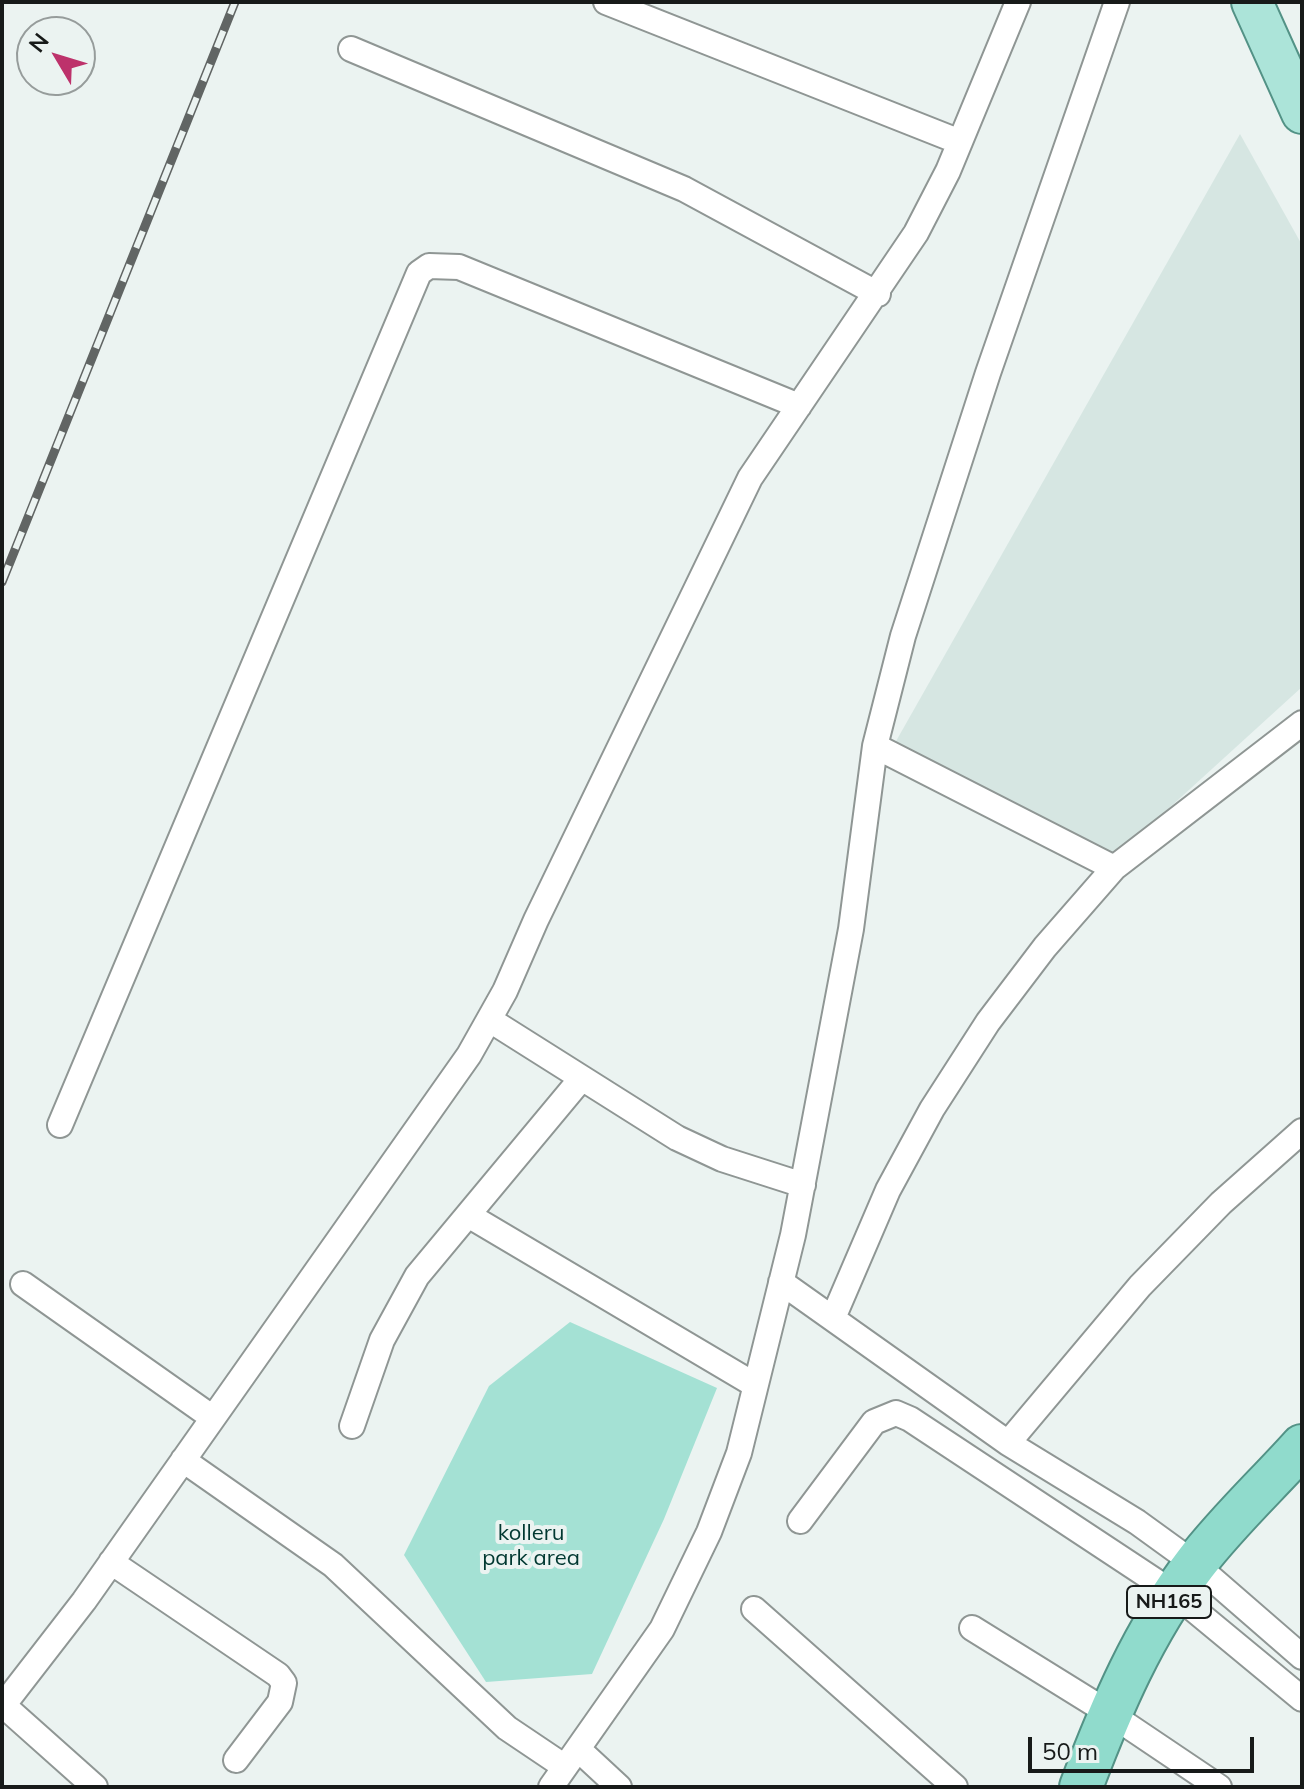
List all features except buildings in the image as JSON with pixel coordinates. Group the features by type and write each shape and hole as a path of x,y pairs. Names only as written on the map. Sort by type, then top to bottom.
{"highway":[{"name":"NH165","path":"1081,1787 1109,1713 1138,1651 1185,1579 1302,1446"}],"main road":[{"path":"1252,2 1302,113"}],"street":[{"path":"606,2 960,142"},
{"path":"95,1787 3,1706 111,1562 469,1055 490,1020 750,478 878,294 916,233 960,142 1018,2"},
{"path":"565,1768 662,1629 709,1532 739,1453 803,1185 851,929 875,746 903,636 1117,2"},
{"path":"351,49 695,194 878,294"},
{"path":"60,1125 419,273 429,266 459,267 799,406"},
{"path":"833,1318 888,1190 932,1109 1017,984 1114,868 1302,723"},
{"path":"875,746 1114,868"},
{"path":"490,1020 677,1138 722,1159 803,1185"},
{"path":"352,1426 382,1340 417,1276 581,1079"},
{"path":"1008,1443 1140,1286 1221,1203 1302,1131"},
{"path":"468,1215 755,1385"},
{"path":"23,1284 213,1418"},
{"path":"780,1288 833,1318 1008,1443 1137,1522 1185,1579 1302,1699"},
{"path":"800,1521 874,1422 896,1413 1185,1579 1302,1657"},
{"path":"183,1460 333,1565 507,1728 565,1768 619,1787"},
{"path":"111,1562 278,1675 284,1683 280,1702 236,1760"},
{"path":"754,1609 955,1787"},
{"path":"972,1628 1109,1713 1219,1787"}],"shaded area":[{"path":"1240,134 1302,245 1302,687 1112,860 891,750"}],"green space":[{"name":"kolleru park area","path":"570,1322 717,1388 664,1519 592,1674 486,1682 404,1555 489,1386"}],"railway":[{"path":"2,582 235,2"}]}
